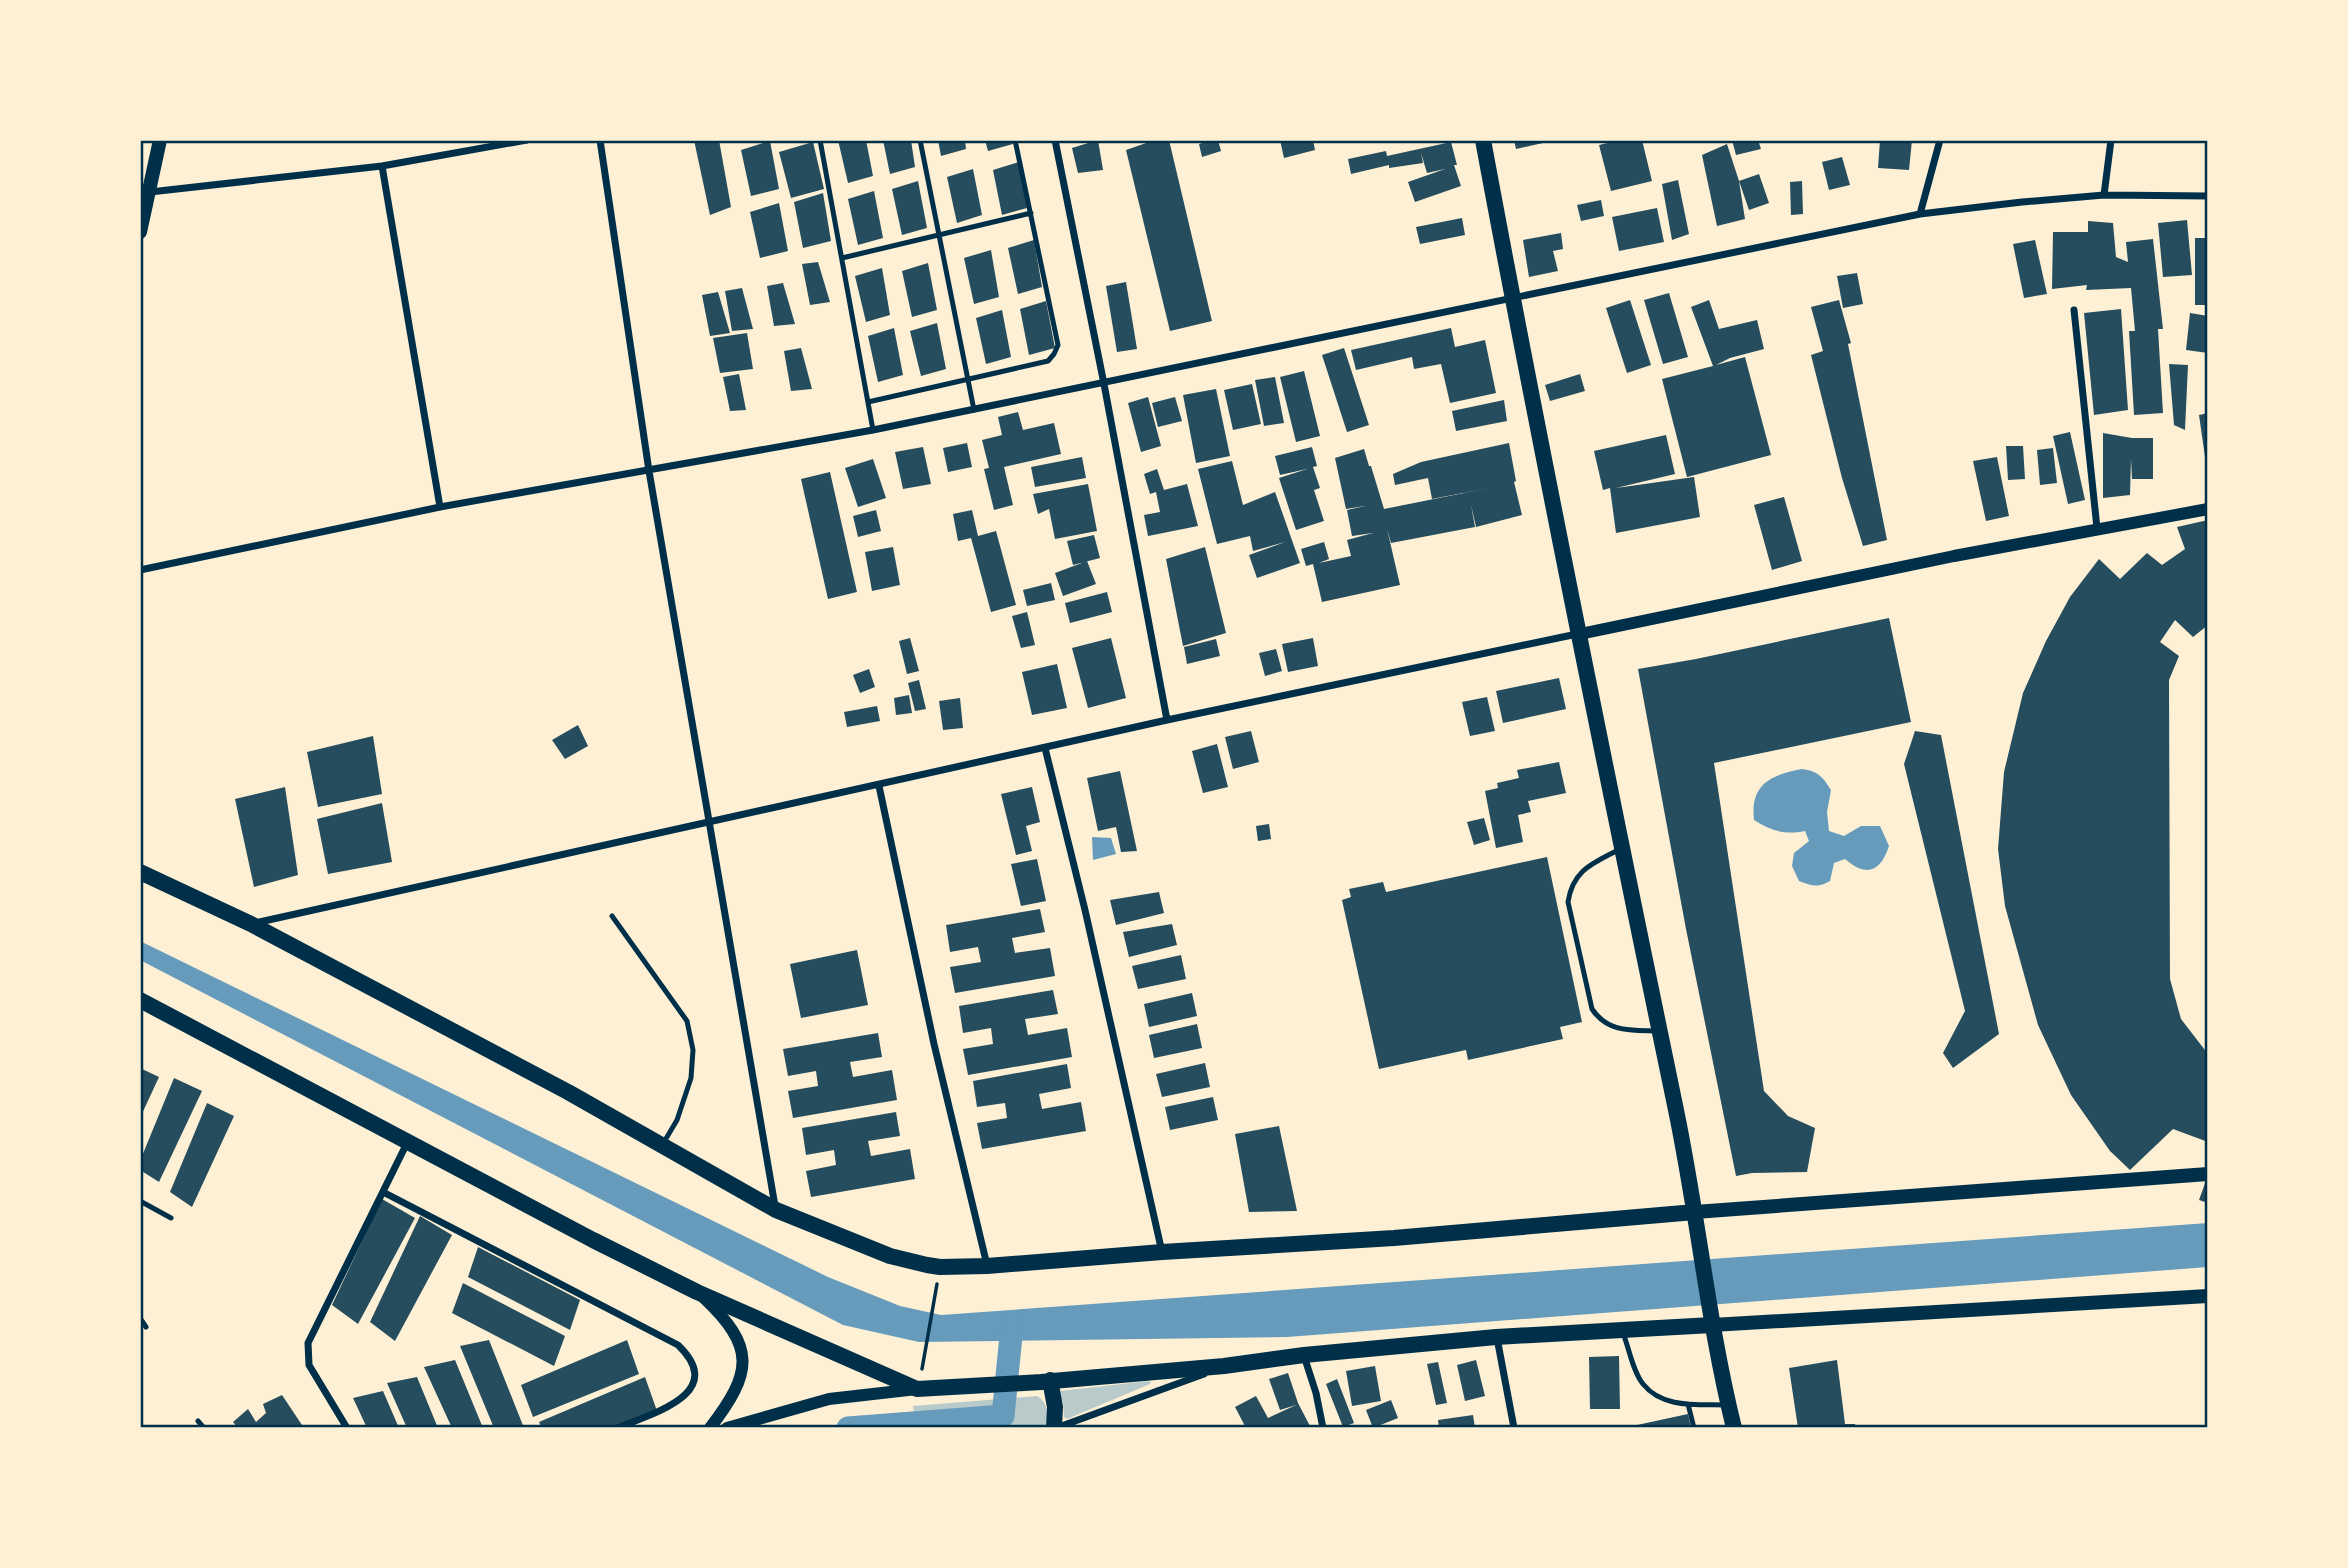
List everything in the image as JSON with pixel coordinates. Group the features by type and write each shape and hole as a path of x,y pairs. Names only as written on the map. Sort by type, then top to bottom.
{"main road":[{"path":"140,232 160,140"},
{"path":"1483,140 1695,1212 1712,1325 1734,1428"},
{"path":"140,872 251,924 568,1092 776,1210 890,1256 940,1267 1394,1238 1695,1212 2208,1174"},
{"path":"140,1000 593,1240 697,1292 917,1389 1224,1366 1304,1355 1496,1338 2208,1296"},
{"path":"1045,1381 1055,1406 1055,1428"}],"street":[{"path":"150,191 382,166 527,140"},
{"path":"600,140 649,471 776,1210"},
{"path":"1055,140 1167,720"},
{"path":"1920,214 1940,140"},
{"path":"2104,195 2111,140"},
{"path":"382,166 440,507"},
{"path":"140,570 440,507 873,430 1104,384 1920,214 2104,195 2208,196"},
{"path":"2074,310 2097,528"},
{"path":"251,924 1167,720 2097,528 2208,509"},
{"path":"1045,748 1085,910 1162,1252"},
{"path":"879,786 934,1044 987,1266"},
{"path":"347,1428 309,1365 308,1343 408,1141"},
{"path":"383,1192 678,1345 690,1356 696,1369 695,1381 688,1394 664,1409 617,1428"},
{"path":"697,1292 723,1316 735,1334 741,1347 743,1364 739,1383 729,1403 710,1428"},
{"path":"1496,1338 1514,1428"},
{"path":"1304,1355 1323,1428"},
{"path":"1055,1428 1224,1366"},
{"path":"727,1428 829,1399 917,1389"}],"lane":[{"path":"820,140 873,430"},
{"path":"920,140 974,410"},
{"path":"868,402 1048,361 1054,354 1058,345 1015,140"},
{"path":"842,258 1031,213"},
{"path":"1623,847 1577,875 1570,888 1568,902 1592,1009 1598,1018 1607,1025 1623,1030 1659,1031"},
{"path":"612,916 687,1021 693,1050 691,1078 677,1121 663,1145"},
{"path":"140,1201 171,1218"},
{"path":"140,1318 146,1327"},
{"path":"1622,1330 1642,1383 1656,1396 1676,1404 1728,1405"},
{"path":"1688,1404 1693,1428"},
{"path":"198,1421 204,1428"}],"path":[{"path":"924,1360 940,1267"}],"shaded area":[{"path":"1148,1381 1150,1384 1067,1419 1064,1417 1063,1402 1058,1393 1060,1391"},
{"path":"1037,1396 1044,1402 1047,1410 1045,1428 916,1428 913,1406"}],"water":[{"path":"1802,769 1819,775 1831,790 1827,812 1829,831 1844,836 1861,826 1880,826 1889,846 1877,867 1866,870 1845,859 1834,863 1830,881 1822,885 1815,886 1799,881 1792,866 1794,853 1809,841 1805,831 1784,832 1766,827 1754,820 1754,808 1755,798 1765,783 1781,774"},
{"path":"1092,837 1111,838 1116,854 1093,860"},
{"path":"140,941 828,1277 900,1306 941,1315 2208,1223 2208,1267 1287,1337 919,1342 843,1325 140,960"}],"building":[{"path":"694,140 719,140 731,207 710,215"},
{"path":"838,140 866,140 873,176 848,183"},
{"path":"883,140 911,140 915,167 890,174"},
{"path":"938,140 965,140 966,149 941,156"},
{"path":"985,140 1012,140 1013,144 988,151"},
{"path":"1098,140 1103,170 1078,173 1072,148"},
{"path":"1155,140 1169,140 1212,321 1170,331 1126,150"},
{"path":"1218,140 1221,151 1202,157 1199,144"},
{"path":"1280,140 1313,140 1315,150 1284,158"},
{"path":"1514,140 1551,140 1552,141 1516,149"},
{"path":"1620,140 1642,140 1652,181 1611,191 1599,145"},
{"path":"1732,140 1758,140 1761,149 1736,155"},
{"path":"1880,140 1912,140 1909,170 1878,168"},
{"path":"770,141 779,189 751,196 741,150"},
{"path":"813,142 824,189 791,198 779,152"},
{"path":"1451,142 1457,165 1454,165 1461,186 1415,202 1408,182 1445,169 1427,173 1421,153 1423,163 1389,168 1389,165 1351,174 1348,159 1386,151 1387,156"},
{"path":"1727,144 1739,181 1745,219 1717,226 1702,155"},
{"path":"1842,157 1850,185 1829,190 1822,162"},
{"path":"1019,162 1027,208 1002,215 993,170"},
{"path":"973,169 982,215 957,223 947,177"},
{"path":"1759,174 1769,203 1749,210 1739,181"},
{"path":"1678,180 1689,234 1672,240 1662,184"},
{"path":"918,181 927,228 902,235 892,189"},
{"path":"1802,181 1803,214 1791,215 1790,182"},
{"path":"874,191 883,238 858,245 848,199"},
{"path":"823,193 831,241 803,248 794,202"},
{"path":"1601,200 1604,216 1581,221 1577,205"},
{"path":"779,203 788,251 760,258 750,212"},
{"path":"1657,208 1664,242 1619,251 1612,217"},
{"path":"1462,218 1465,235 1420,244 1416,227"},
{"path":"2187,220 2192,275 2163,277 2158,223"},
{"path":"2088,221 2113,223 2116,257 2128,262 2126,242 2153,239 2163,329 2158,329 2163,413 2134,415 2129,331 2135,331 2131,288 2086,290 2087,285 2052,289 2053,232 2088,232"},
{"path":"1561,233 1563,249 1553,251 1558,271 1529,277 1523,240"},
{"path":"2195,238 2208,238 2208,305 2195,305"},
{"path":"1034,240 1042,287 1018,294 1008,248"},
{"path":"2035,240 2047,294 2024,298 2013,244"},
{"path":"991,250 999,297 974,304 964,258"},
{"path":"818,262 830,302 810,305 802,264"},
{"path":"928,263 937,310 912,317 902,271"},
{"path":"882,268 890,315 866,322 855,276"},
{"path":"1857,273 1863,304 1843,308 1837,276"},
{"path":"1126,282 1137,349 1117,352 1106,286"},
{"path":"783,283 795,324 774,326 767,286"},
{"path":"742,288 753,329 732,331 725,291"},
{"path":"718,292 730,333 710,336 702,295"},
{"path":"1669,293 1688,357 1663,364 1644,300"},
{"path":"1630,300 1651,365 1627,373 1606,308"},
{"path":"1709,300 1719,329 1757,320 1764,349 1730,358 1716,365 1745,357 1771,455 1687,477 1662,379 1713,366 1691,307"},
{"path":"1839,300 1851,343 1848,344 1887,540 1863,546 1842,478 1811,355 1823,351 1811,307"},
{"path":"1046,301 1055,348 1029,355 1020,309"},
{"path":"2121,309 2128,410 2094,415 2084,313"},
{"path":"1002,310 1011,357 986,364 976,318"},
{"path":"2190,313 2208,316 2208,353 2186,350"},
{"path":"937,323 946,369 921,376 910,331"},
{"path":"894,328 903,375 878,382 868,336"},
{"path":"1451,328 1455,347 1485,340 1496,393 1450,403 1441,364 1414,369 1412,357 1356,370 1351,350"},
{"path":"747,333 753,369 720,373 713,338"},
{"path":"801,348 812,389 791,391 784,351"},
{"path":"1344,348 1369,425 1347,432 1322,355"},
{"path":"2169,364 2188,365 2185,430 2174,425"},
{"path":"1304,371 1320,436 1296,442 1280,377"},
{"path":"739,374 746,410 730,411 723,377"},
{"path":"1580,374 1585,391 1550,401 1545,385"},
{"path":"1275,377 1284,423 1264,426 1255,380"},
{"path":"1252,384 1261,424 1233,430 1224,390"},
{"path":"1216,389 1230,456 1196,463 1183,395"},
{"path":"1148,397 1161,446 1141,452 1128,403"},
{"path":"1175,397 1182,421 1158,427 1152,403"},
{"path":"1504,400 1507,421 1456,431 1452,411"},
{"path":"1018,412 1023,430 1054,423 1061,454 1004,467 1013,505 994,510 984,469 989,468 982,440 1002,435 998,417"},
{"path":"2208,413 2208,464 2206,464 2199,415"},
{"path":"2070,432 2085,500 2068,504 2053,436"},
{"path":"2103,433 2153,438 2153,479 2132,479 2131,459 2130,495 2103,498"},
{"path":"1666,435 1675,474 1616,488 1694,477 1700,517 1616,533 1610,488 1603,490 1594,451"},
{"path":"967,443 972,467 948,472 943,448"},
{"path":"1509,443 1522,515 1476,527 1471,505 1475,527 1391,543 1387,529 1400,585 1322,602 1313,564 1306,566 1301,549 1324,542 1329,559 1319,563 1351,556 1347,540 1373,533 1352,536 1347,510 1365,506 1346,509 1335,458 1364,449 1384,509 1489,488 1432,499 1428,478 1395,485 1393,474 1421,462"},
{"path":"2006,446 2023,446 2025,479 2008,480"},
{"path":"923,447 931,484 903,489 895,452"},
{"path":"1312,447 1317,466 1313,467 1320,488 1314,490 1324,521 1296,530 1279,478 1307,469 1280,475 1275,456"},
{"path":"2053,448 2057,483 2040,485 2037,450"},
{"path":"1082,457 1086,478 1035,487 1031,467"},
{"path":"1997,457 2009,516 1986,521 1973,461"},
{"path":"873,459 886,498 858,507 845,468"},
{"path":"1232,461 1243,505 1275,492 1300,563 1257,578 1249,555 1285,542 1253,551 1250,536 1217,544 1198,469"},
{"path":"1157,469 1164,490 1187,484 1198,526 1148,536 1144,515 1160,512 1156,492 1150,494 1144,474"},
{"path":"830,472 857,592 828,599 801,479"},
{"path":"1088,484 1097,531 1055,539 1049,509 1038,514 1033,494"},
{"path":"1784,497 1802,561 1772,570 1754,505"},
{"path":"876,510 881,531 858,537 853,516"},
{"path":"972,510 978,536 996,531 1016,605 991,612 971,538 958,541 953,514"},
{"path":"2208,520 2208,625 2193,637 2175,620 2160,642 2179,656 2169,680 2170,979 2181,1019 2208,1054 2208,1142 2173,1129 2130,1170 2110,1151 2071,1095 2038,1025 2005,906 1998,849 2004,772 2023,693 2046,641 2070,597 2099,559 2120,579 2147,553 2162,565 2185,549 2177,527"},
{"path":"1094,535 1100,558 1073,565 1067,541"},
{"path":"893,547 900,585 872,591 865,552"},
{"path":"1205,547 1226,633 1183,646 1166,559"},
{"path":"1087,561 1096,584 1063,596 1055,573"},
{"path":"1051,583 1055,600 1027,606 1023,590"},
{"path":"1107,592 1112,612 1070,623 1065,603"},
{"path":"1027,612 1035,645 1021,648 1012,616"},
{"path":"1889,618 1911,722 1714,763 1764,1091 1788,1116 1815,1128 1807,1172 1736,1176 1686,929 1638,669"},
{"path":"910,638 919,671 907,674 899,641"},
{"path":"1111,638 1126,698 1088,708 1072,648"},
{"path":"1313,638 1318,666 1288,672 1282,644"},
{"path":"1216,639 1220,656 1187,664 1184,647"},
{"path":"1276,649 1282,671 1265,676 1259,653"},
{"path":"1057,664 1067,708 1032,715 1022,672"},
{"path":"869,669 875,687 860,693 853,675"},
{"path":"1559,678 1566,709 1503,723 1496,691"},
{"path":"919,680 926,709 915,711 908,683"},
{"path":"909,695 912,713 896,715 894,698"},
{"path":"1487,697 1495,731 1470,736 1462,702"},
{"path":"960,698 963,728 943,730 939,701"},
{"path":"877,706 880,721 847,727 844,712"},
{"path":"578,725 588,746 565,759 552,740"},
{"path":"1251,731 1259,762 1233,769 1225,737"},
{"path":"1915,731 1941,735 1999,1034 1953,1068 1943,1053 1965,1011 1904,764"},
{"path":"373,736 382,794 318,807 307,752"},
{"path":"1217,744 1228,787 1203,793 1192,751"},
{"path":"1559,762 1566,793 1528,801 1531,812 1518,815 1523,842 1496,848 1485,791 1498,788 1497,783 1519,778 1517,770"},
{"path":"1120,771 1137,851 1121,852 1116,827 1098,831 1087,778"},
{"path":"285,787 298,875 254,887 235,799"},
{"path":"1032,787 1040,822 1026,826 1032,851 1016,855 1001,794"},
{"path":"382,803 392,862 328,874 317,819"},
{"path":"1484,818 1490,840 1474,845 1467,822"},
{"path":"1269,824 1271,839 1258,841 1256,826"},
{"path":"1547,857 1582,1022 1560,1027 1563,1039 1468,1060 1466,1050 1379,1069 1342,900 1351,897 1349,889 1383,882 1386,892"},
{"path":"1037,859 1046,901 1021,906 1011,864"},
{"path":"1159,892 1164,913 1116,925 1110,900"},
{"path":"1040,909 1045,932 1012,938 1015,953 1050,948 1055,976 955,993 950,967 981,962 978,947 950,952 946,925"},
{"path":"1172,924 1177,945 1129,957 1123,932"},
{"path":"857,950 868,1005 801,1018 790,964"},
{"path":"1181,955 1186,979 1138,989 1132,966"},
{"path":"1053,990 1058,1014 1025,1019 1028,1035 1067,1028 1072,1057 968,1075 963,1049 993,1044 991,1028 963,1033 959,1006"},
{"path":"1192,993 1197,1016 1149,1027 1144,1004"},
{"path":"1197,1024 1202,1048 1154,1058 1149,1035"},
{"path":"878,1033 882,1057 850,1062 853,1077 892,1070 897,1100 793,1118 788,1091 818,1086 816,1071 788,1076 783,1049"},
{"path":"1205,1063 1210,1087 1162,1097 1156,1074"},
{"path":"1067,1064 1071,1088 1039,1094 1042,1109 1081,1102 1086,1131 982,1149 977,1123 1007,1118 1005,1103 977,1107 973,1081"},
{"path":"140,1068 159,1077 140,1118"},
{"path":"174,1078 202,1091 159,1182 140,1170 140,1161"},
{"path":"1213,1097 1218,1120 1170,1130 1165,1107"},
{"path":"207,1103 234,1116 192,1207 170,1192"},
{"path":"896,1112 900,1136 868,1141 871,1156 910,1149 915,1179 811,1197 806,1171 836,1165 834,1150 806,1155 802,1128"},
{"path":"1279,1126 1297,1211 1249,1212 1235,1134"},
{"path":"2208,1175 2208,1203 2199,1200"},
{"path":"382,1199 415,1218 358,1324 332,1305"},
{"path":"420,1216 452,1235 395,1341 370,1322"},
{"path":"478,1247 580,1300 570,1330 468,1277"},
{"path":"463,1283 565,1336 554,1366 452,1313"},
{"path":"489,1340 524,1428 494,1428 460,1346"},
{"path":"627,1340 639,1374 533,1417 521,1385"},
{"path":"1619,1356 1620,1409 1590,1409 1589,1357"},
{"path":"455,1360 483,1428 452,1428 424,1367"},
{"path":"1476,1360 1485,1396 1465,1401 1457,1365"},
{"path":"1837,1360 1845,1424 1855,1424 1856,1428 1798,1428 1789,1368"},
{"path":"1438,1362 1447,1403 1436,1405 1427,1364"},
{"path":"1375,1366 1381,1401 1352,1406 1346,1371"},
{"path":"1288,1373 1298,1403 1311,1428 1246,1428 1235,1407 1256,1396 1268,1418 1296,1405 1280,1410 1269,1379"},
{"path":"417,1377 438,1428 407,1428 387,1383"},
{"path":"645,1377 657,1411 614,1428 542,1428 539,1422"},
{"path":"1337,1379 1354,1423 1343,1427 1326,1384"},
{"path":"383,1391 399,1428 367,1428 353,1398"},
{"path":"282,1395 304,1428 238,1428 233,1422 248,1409 256,1422 266,1413 263,1404"},
{"path":"1391,1400 1398,1418 1373,1428 1366,1410"},
{"path":"1688,1414 1691,1428 1638,1428 1637,1425"},
{"path":"1473,1415 1475,1428 1439,1428 1438,1420"}],"waterway":[{"path":"848,1428 1003,1416 1012,1326"}]}
